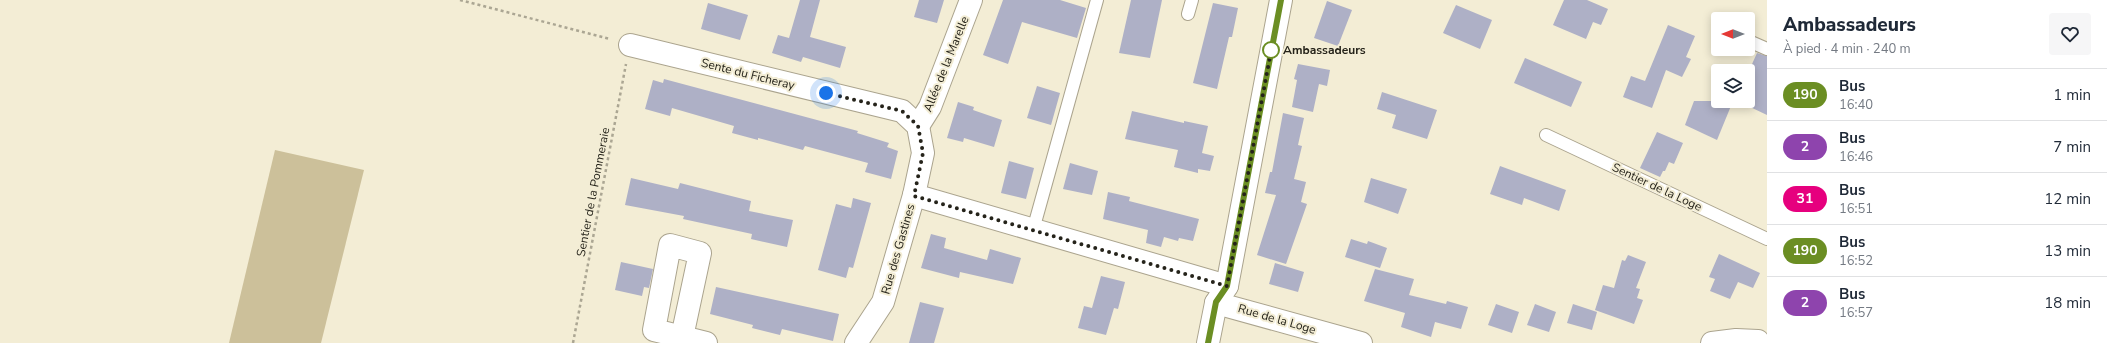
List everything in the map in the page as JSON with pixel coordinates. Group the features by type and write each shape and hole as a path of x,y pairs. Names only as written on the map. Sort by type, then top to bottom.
{"street":[{"name":"Allée de la Marelle","path":"918,126 930,107 971,0"},
{"path":"1208,343 1221,294 1281,0"},
{"name":"Sente du Ficheray","path":"630,45 902,111 918,126"},
{"path":"918,126 923,153 914,196 1033,230 1221,294"},
{"name":"Rue des Gastines","path":"856,343 883,302 914,196"},
{"name":"Rue de la Loge","path":"1221,294 1361,343"},
{"path":"682,337 706,343"},
{"path":"1712,343 1760,338"}],"lane":[{"path":"1033,230 1097,0"},
{"path":"1188,14 1192,0"},
{"path":"1755,44 1767,49"},
{"name":"Sentier de la Loge","path":"1546,135 1767,239"}],"path":[{"path":"460,0 630,45"},
{"name":"Sentier de la Pommeraie","path":"573,343 630,45"}],"shaded area":[{"path":"275,150 364,170 321,343 229,343"}],"building":[{"path":"800,0 820,0 810,37 846,47 840,68 803,57 801,62 772,53 778,35 789,38"},
{"path":"919,0 944,0 937,23 914,17"},
{"path":"1003,0 1060,0 1086,8 1077,38 1022,22 1008,64 983,55"},
{"path":"1131,0 1162,0 1150,58 1119,53"},
{"path":"1564,0 1587,0 1608,9 1601,25 1593,22 1586,39 1553,25"},
{"path":"1327,1 1352,10 1338,46 1314,38"},
{"path":"708,3 748,15 740,40 701,29"},
{"path":"1213,3 1238,8 1232,37 1229,37 1217,89 1193,83"},
{"path":"1456,5 1492,20 1480,49 1443,33"},
{"path":"1668,25 1695,36 1686,57 1691,59 1682,77 1666,70 1652,108 1623,97 1631,76 1645,81"},
{"path":"1757,53 1767,56 1767,115 1752,108 1755,108 1755,64 1752,64"},
{"path":"1525,58 1582,82 1571,107 1514,83"},
{"path":"1298,64 1330,70 1327,86 1319,84 1313,112 1292,107 1297,80 1294,79"},
{"path":"664,79 858,131 857,133 889,143 887,147 898,151 891,179 865,172 868,163 805,146 803,150 732,133 734,126 672,108 670,116 645,109 653,80 663,83"},
{"path":"1037,86 1060,93 1051,125 1027,118"},
{"path":"1382,92 1437,110 1427,139 1392,128 1396,115 1377,109"},
{"path":"1694,101 1711,101 1711,108 1730,108 1717,140 1685,125"},
{"path":"958,102 974,107 973,110 1002,120 994,147 964,138 963,142 947,138"},
{"path":"1132,111 1184,123 1184,121 1208,126 1202,153 1214,156 1210,171 1198,169 1198,173 1174,167 1178,150 1125,139"},
{"path":"1283,113 1304,118 1298,145 1302,146 1294,179 1306,182 1301,202 1307,204 1286,264 1257,255 1276,195 1265,193 1270,172 1272,172"},
{"path":"1657,132 1683,143 1674,164 1669,162 1665,171 1663,171 1660,177 1640,168"},
{"path":"1009,161 1034,168 1026,199 1001,193"},
{"path":"1070,163 1098,171 1092,195 1063,189"},
{"path":"1500,166 1566,190 1559,211 1524,198 1522,205 1490,194"},
{"path":"631,178 678,189 680,183 751,201 749,211 793,220 787,247 751,239 752,234 683,219 684,216 625,205"},
{"path":"1371,178 1407,189 1398,214 1364,202"},
{"path":"1108,192 1130,197 1129,201 1199,219 1193,241 1179,238 1178,241 1164,237 1161,247 1146,243 1148,230 1103,219"},
{"path":"853,198 871,203 853,268 849,267 846,278 818,270 836,204 851,208"},
{"path":"931,234 946,238 944,248 987,260 990,249 1021,258 1013,284 960,272 959,278 921,268"},
{"path":"1351,239 1367,244 1368,241 1387,248 1380,268 1345,257"},
{"path":"1719,254 1760,273 1753,288 1738,282 1730,299 1710,291 1715,279 1709,277"},
{"path":"1628,255 1646,262 1636,288 1640,289 1637,298 1643,300 1634,324 1595,310 1603,285 1614,288 1622,260 1625,261"},
{"path":"621,262 653,269 649,288 644,287 642,296 615,290"},
{"path":"1275,263 1304,272 1298,292 1269,284"},
{"path":"1375,269 1414,279 1409,295 1446,304 1447,301 1468,307 1461,329 1435,322 1431,337 1401,327 1405,313 1364,301"},
{"path":"1101,276 1125,282 1118,309 1114,308 1106,335 1078,328 1084,306 1092,308"},
{"path":"716,287 839,314 833,341 782,329 780,335 752,328 753,325 710,314"},
{"path":"920,302 944,308 934,343 909,343"},
{"path":"1496,304 1519,312 1512,333 1488,325"},
{"path":"1535,304 1556,312 1549,332 1527,325"},
{"path":"1573,304 1597,312 1592,330 1567,323"}],"bus line":[{"name":"190","path":"1208,343 1216,302 1227,286 1281,0"}],"place":[{"name":"Ambassadeurs","path":"1271,50"}],"route":[{"path":"826,93 902,111 918,126 923,153 914,196 1227,286 1272,46 1271,50"}]}
